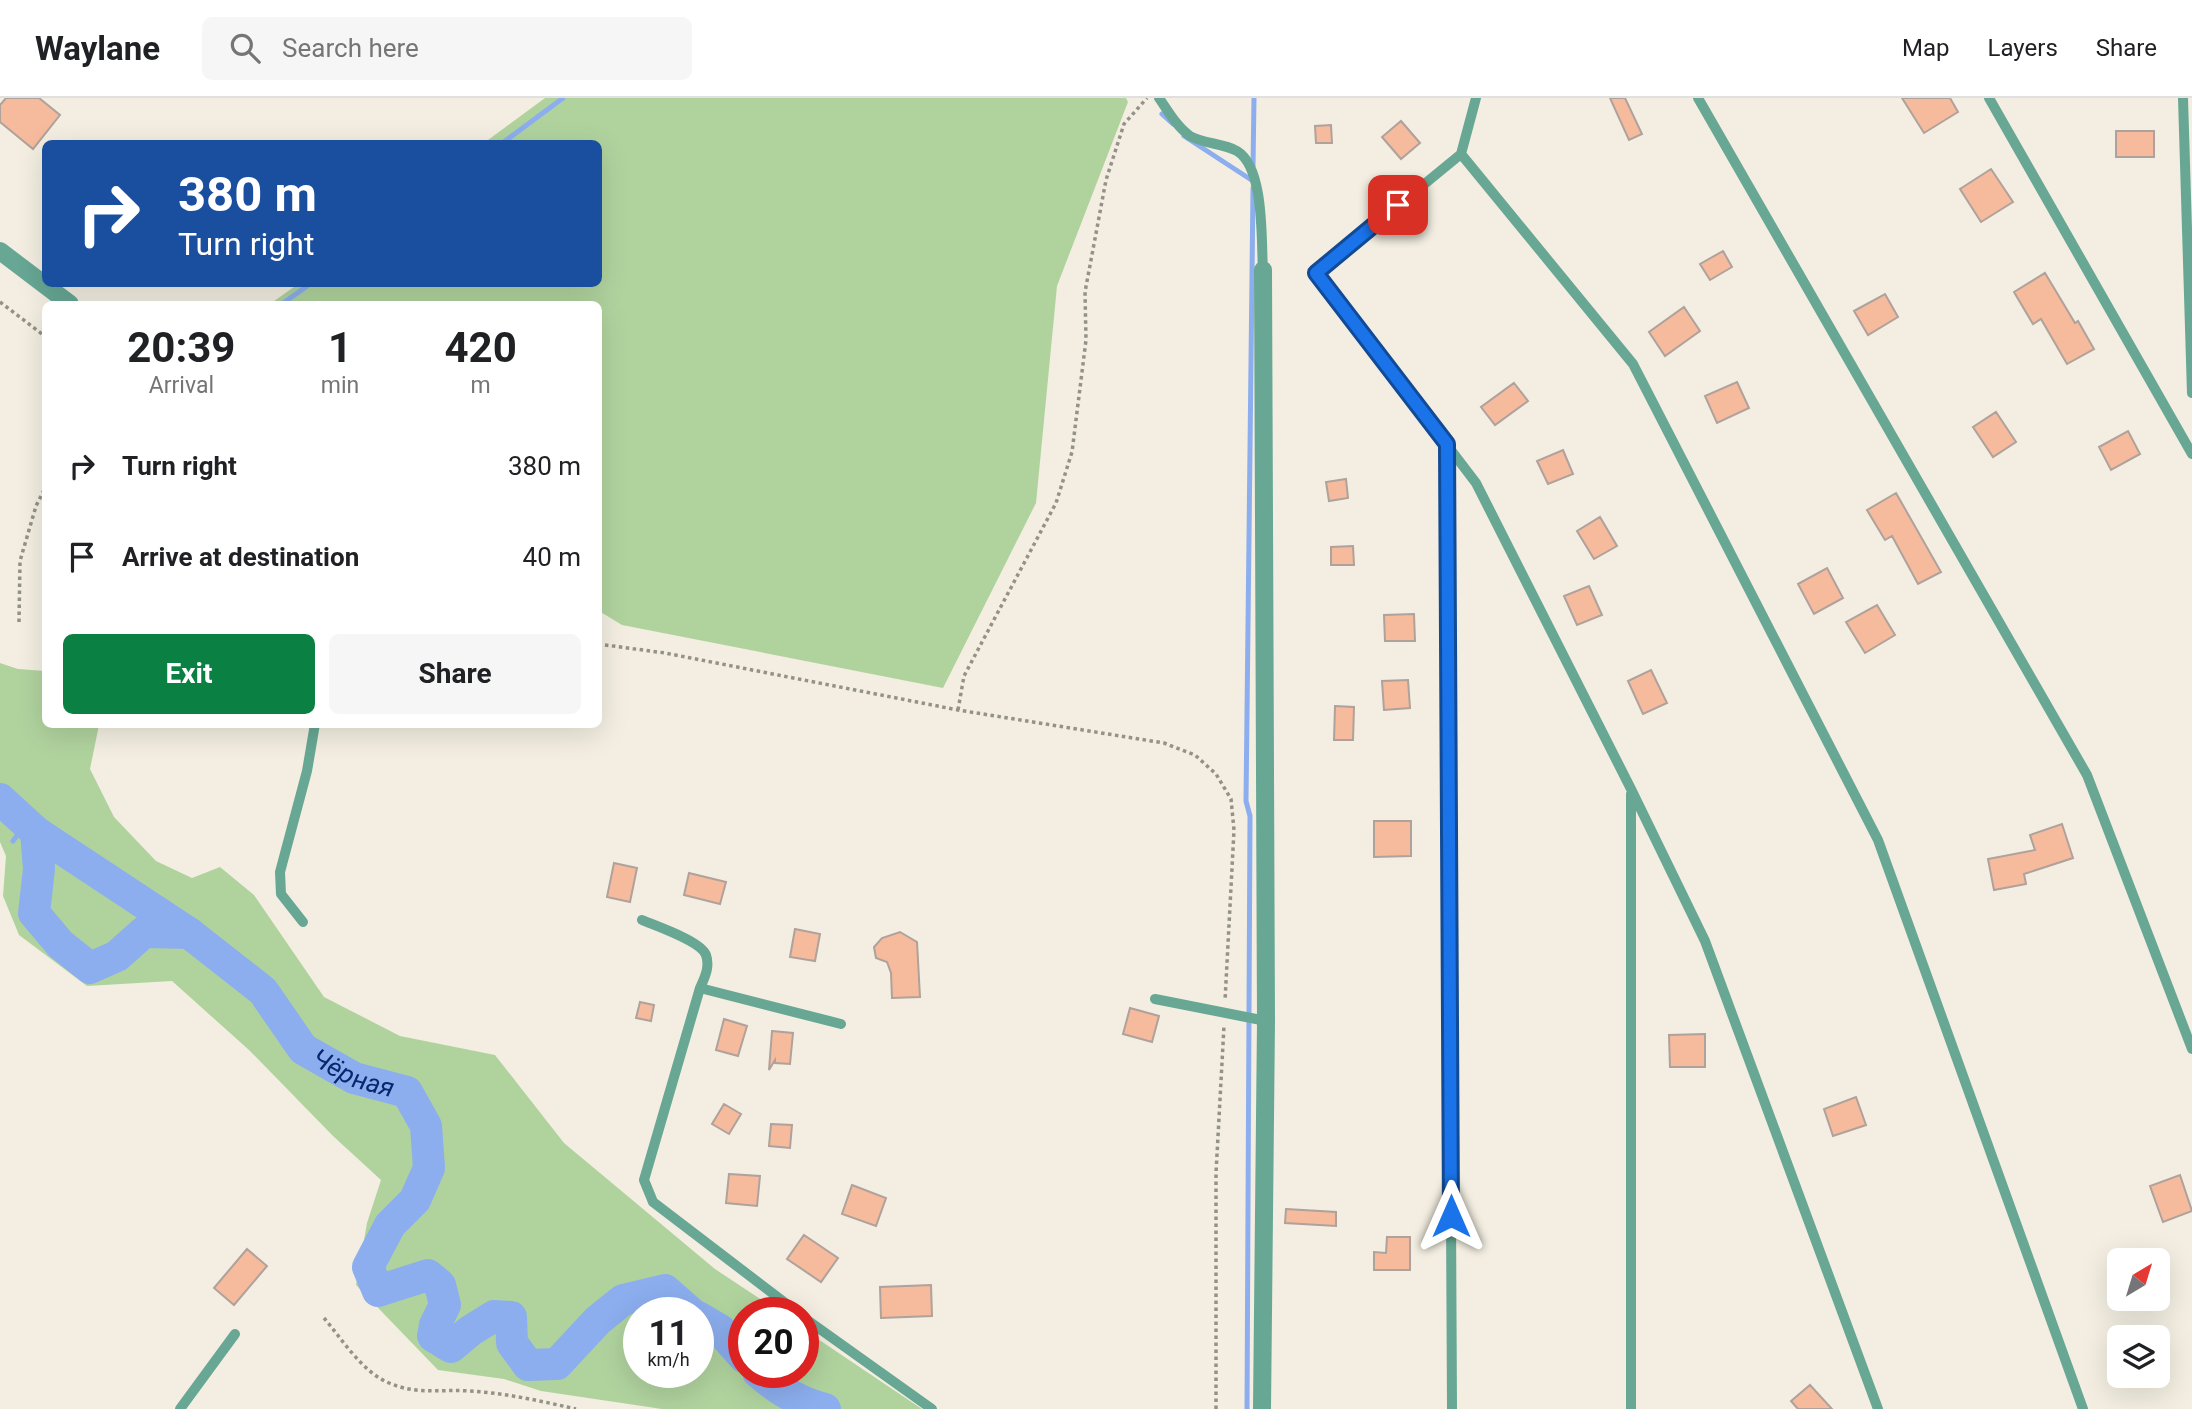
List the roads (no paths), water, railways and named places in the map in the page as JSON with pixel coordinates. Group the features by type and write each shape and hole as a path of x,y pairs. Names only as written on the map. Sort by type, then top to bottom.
{"street":[{"path":"0,251 42,283"},
{"path":"1262,1409 1266,1020 1263,270"},
{"path":"48,287 66,301"}],"lane":[{"path":"1159,98 1175,121 1191,137 1236,150 1244,156 1257,187 1263,270"},
{"path":"1476,98 1461,154 1316,273 1476,484 1631,789 1705,941 1878,1409"},
{"path":"1698,98 2087,775 2192,1049"},
{"path":"1989,98 2192,454"},
{"path":"2183,98 2192,393"},
{"path":"1461,154 1633,365 1878,840 2083,1409"},
{"path":"1447,444 1452,1409"},
{"path":"303,922 281,894 280,872 307,771 314,728"},
{"path":"1631,789 1631,1409"},
{"path":"642,920 697,945 706,954 707,972 644,1180 653,1202 777,1297"},
{"path":"700,988 841,1024"},
{"path":"1155,999 1266,1020"},
{"path":"819,1328 933,1409"},
{"path":"180,1409 235,1334"}],"waterway":[{"path":"506,140 563,98"},
{"path":"1253,167 1254,98"},
{"path":"1162,114 1173,124"},
{"path":"1184,136 1253,181"},
{"path":"1247,1409 1250,816 1246,801 1253,188"},
{"path":"286,301 306,287"},
{"name":"Чёрная","path":"0,799 36,832 189,933 263,991 303,1049 354,1078 407,1092 426,1126 429,1168 415,1200 390,1225 368,1267 378,1291 428,1275 440,1285 445,1305 435,1325 433,1336 451,1347 494,1316 511,1317 512,1343 528,1365 557,1364 598,1320 623,1300"},
{"path":"13,841 26,823"},
{"path":"36,832 39,869 34,913 60,944 90,968 117,956 144,932 189,933"},
{"name":"Чёрная","path":"636,1297 665,1290 673,1297"},
{"name":"Чёрная","path":"714,1326 728,1339"},
{"name":"Чёрная","path":"779,1388 789,1395 825,1409"}]}
